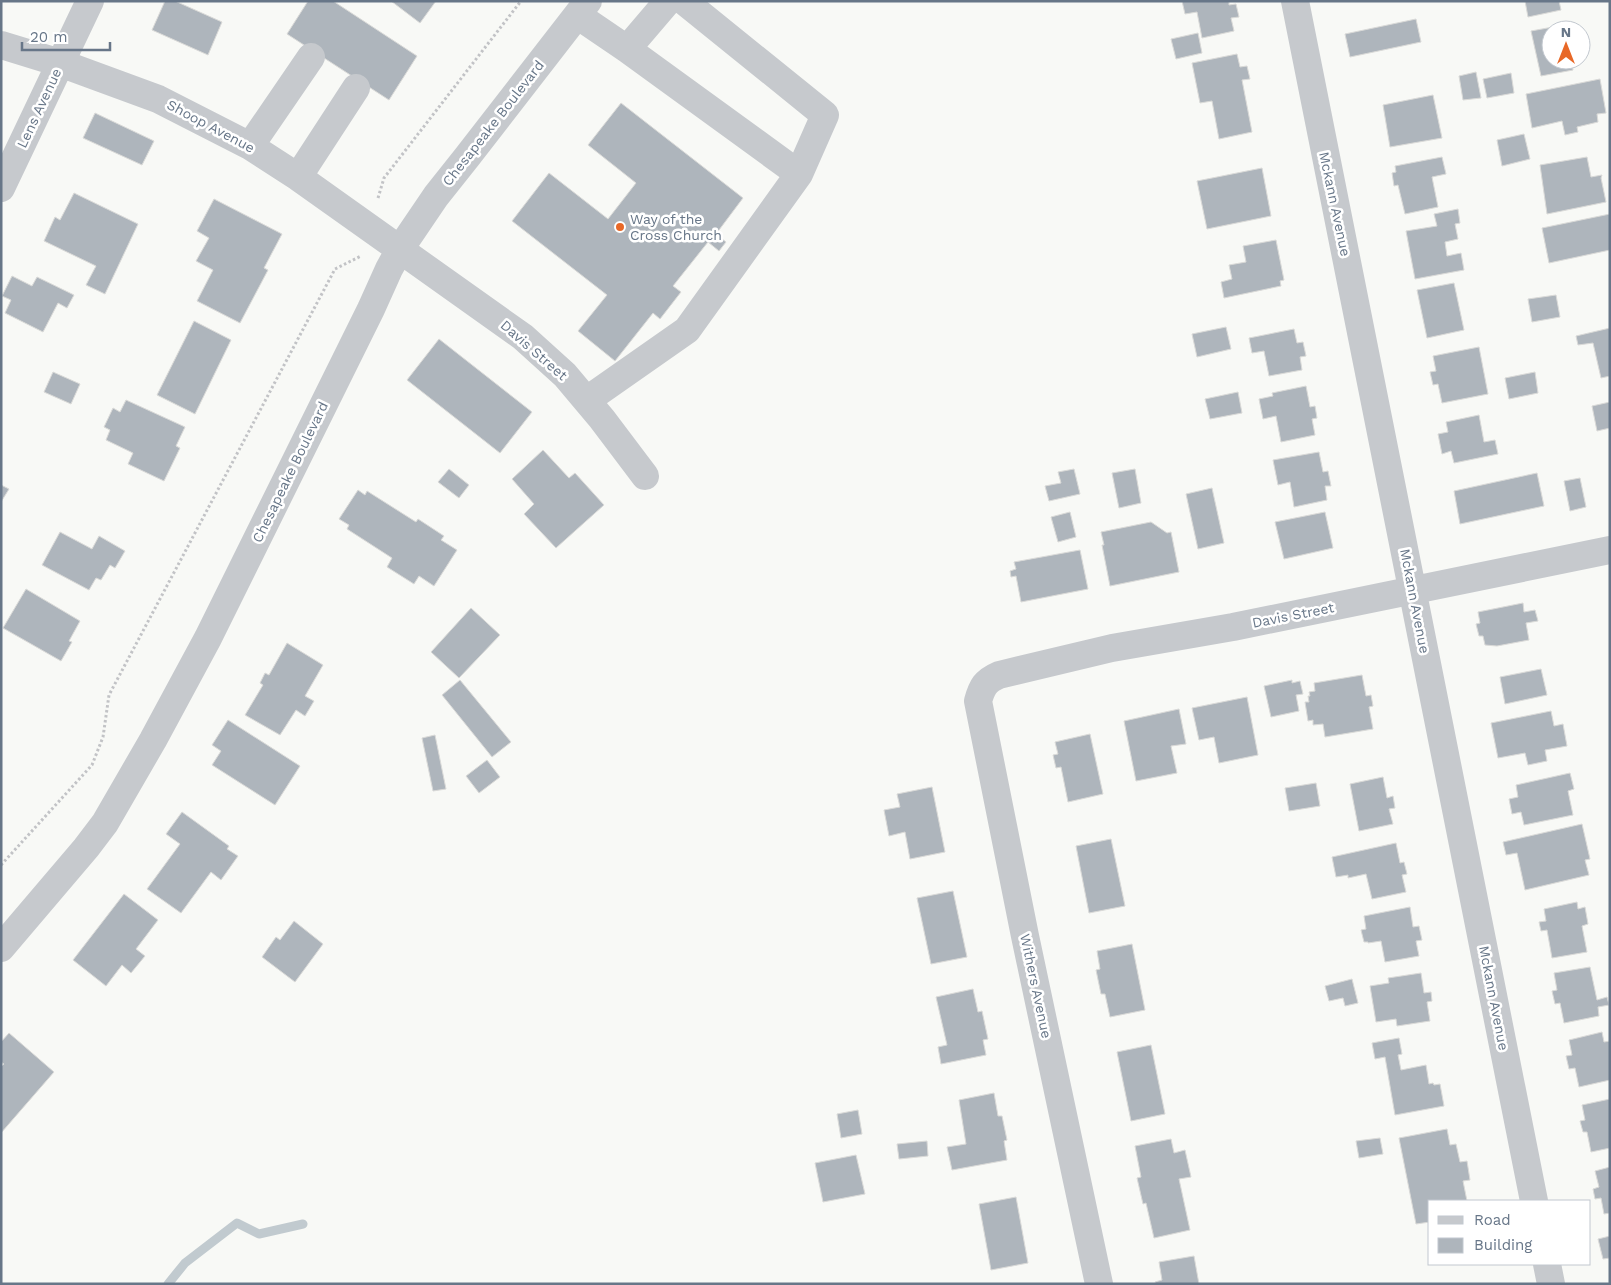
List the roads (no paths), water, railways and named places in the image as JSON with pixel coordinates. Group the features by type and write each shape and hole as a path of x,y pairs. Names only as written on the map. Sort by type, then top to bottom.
{"street":[{"name":"Lens Avenue","path":"1,188 90,1"},
{"path":"627,49 668,1"},
{"path":"587,400 687,330 799,174 825,116 684,1"},
{"name":"Mckann Avenue","path":"1295,1 1534,1200"},
{"path":"583,8 627,49 799,174"},
{"name":"Chesapeake Boulevard","path":"1,948 105,823 154,740 208,638 400,249 436,196 583,8"},
{"name":"Shoop Avenue","path":"1,45 60,63 158,98 250,146 298,177 400,249"},
{"path":"250,146 311,57"},
{"path":"298,177 356,88"},
{"name":"Davis Street","path":"400,249 523,337 565,375 587,400 645,476"},
{"name":"Davis Street","path":"982,688 990,678 999,675 1112,648 1233,627 1610,550"},
{"name":"Withers Avenue","path":"982,688 978,702 1098,1284"},
{"path":"1547,1265 1551,1284"}],"waterway":[{"path":"168,1284 185,1263 237,1223 259,1234 303,1224"}],"place":[{"name":"Way of the Cross Church","path":"620,227"}]}
